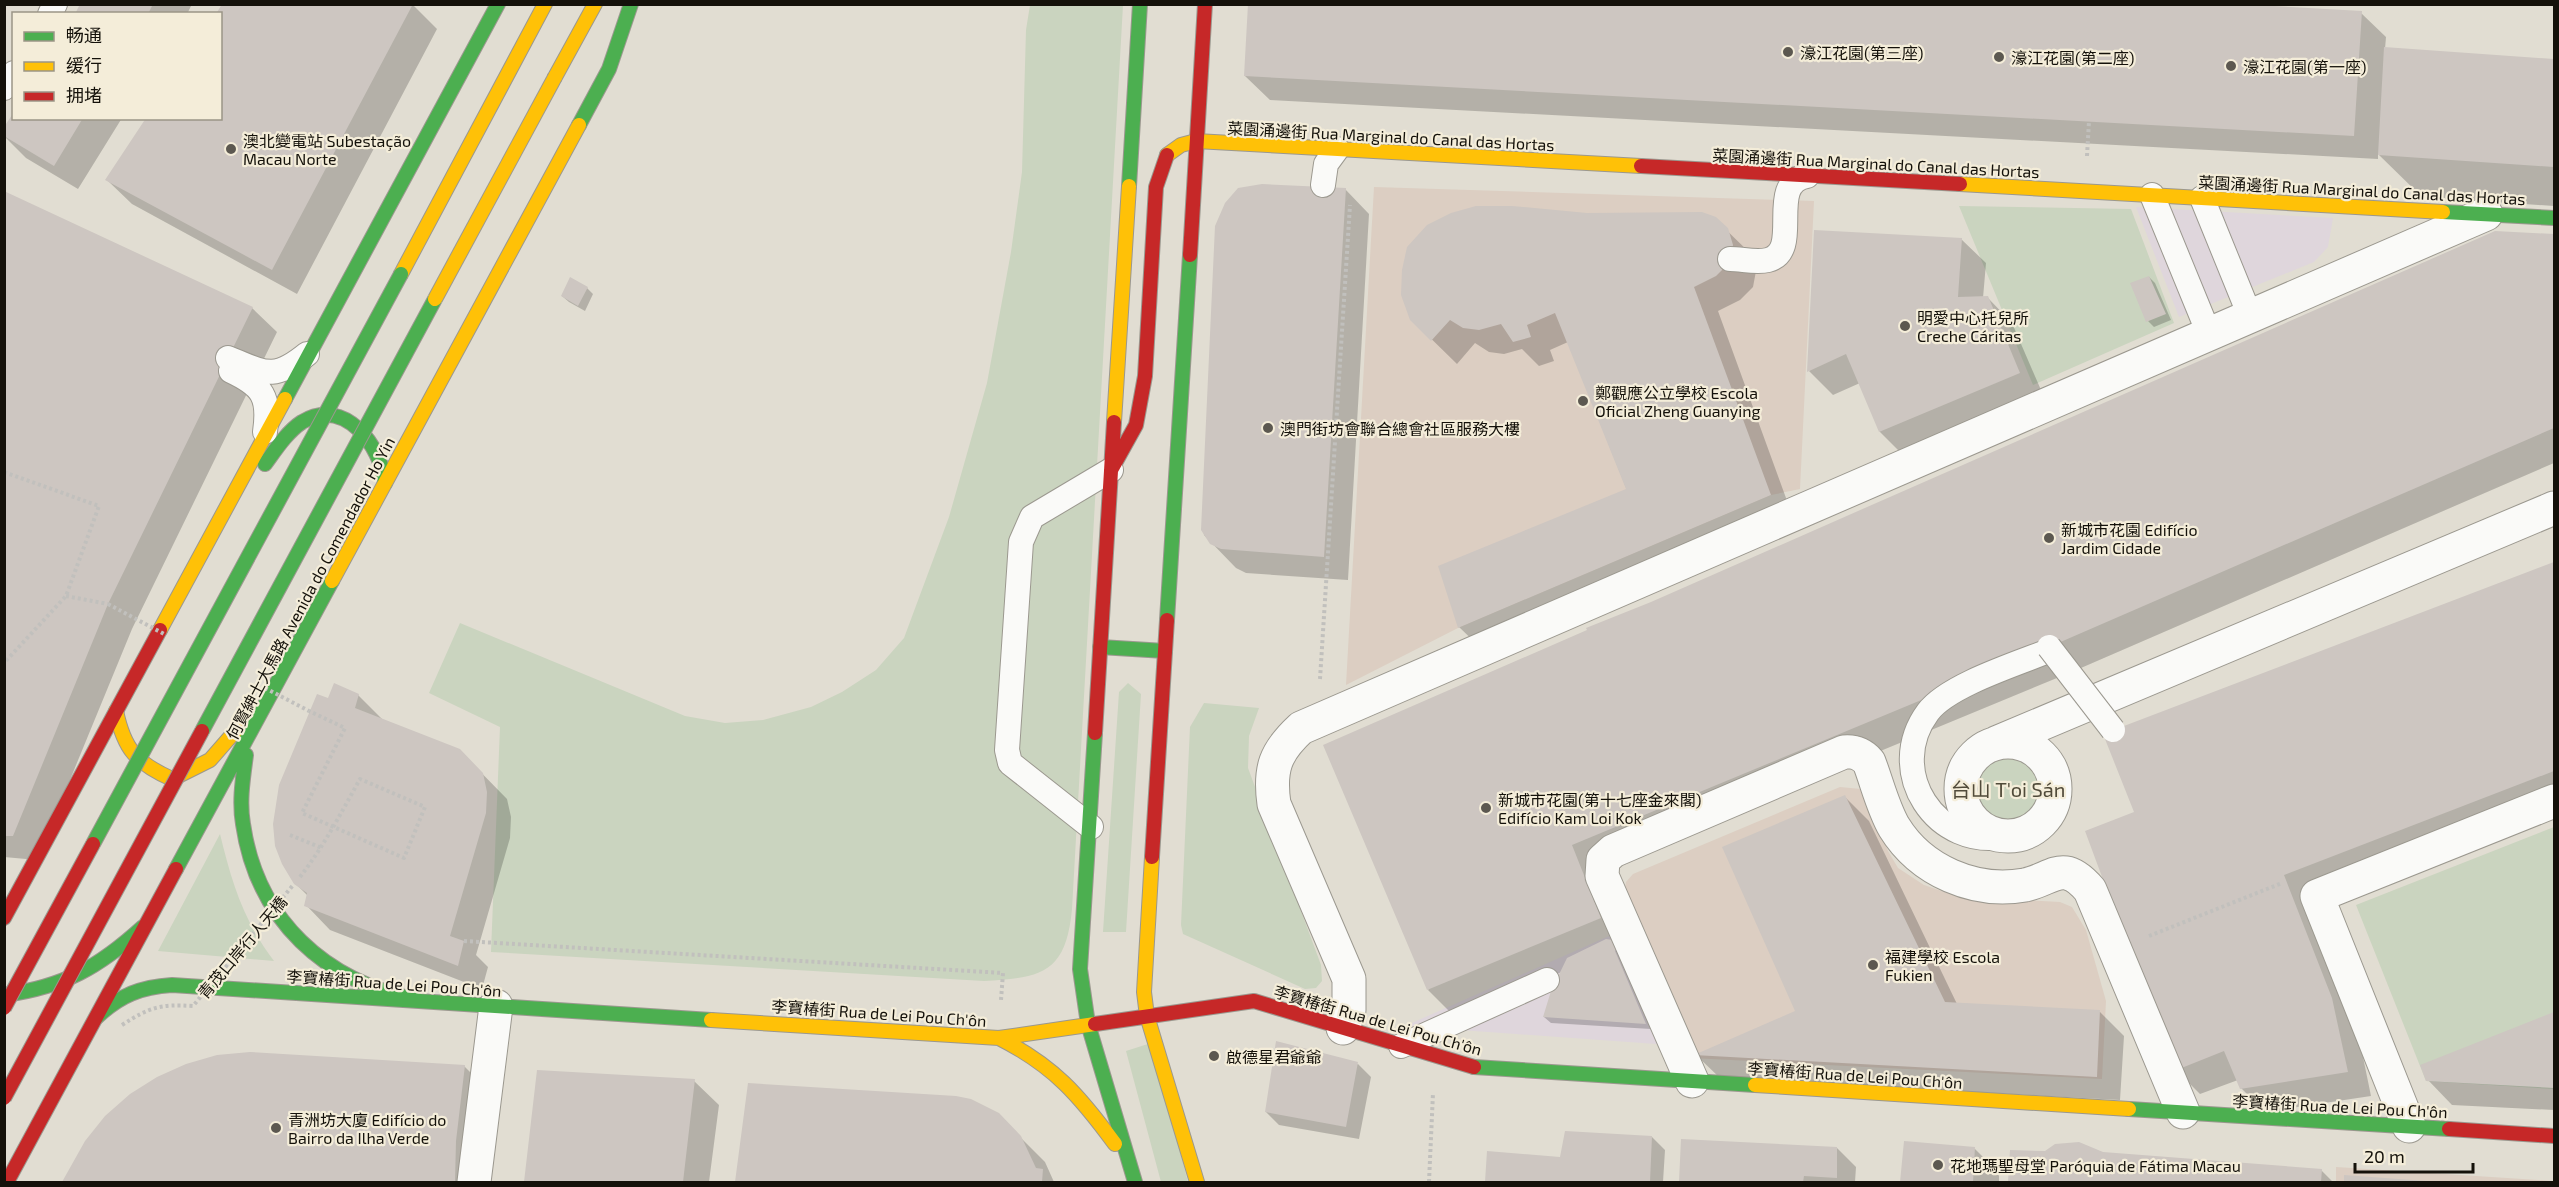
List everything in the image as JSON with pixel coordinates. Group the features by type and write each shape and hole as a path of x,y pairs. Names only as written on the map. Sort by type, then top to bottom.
{"main road":[{"path":"4,918 498,4"},
{"path":"4,1008 545,4"},
{"path":"4,1098 595,4"},
{"name":"何賢紳士大馬路 Avenida do Comendador Ho Yin","path":"7,1182 609,69 631,4"},
{"path":"1135,1182 1088,1024 1080,969 1091,827 1140,4"},
{"path":"1197,1182 1147,1016 1144,992 1205,4"},
{"path":"1111,470 1136,424 1145,375 1156,187 1167,155 1181,146 1197,141"},
{"name":"菜園涌邊街 Rua Marginal do Canal das Hortas","path":"1197,141 2554,218"},
{"path":"214,530 289,434 305,420 329,413 351,422 369,438 380,458 385,483"},
{"path":"1100,647 1165,651"},
{"path":"116,711 120,734 132,755 150,770 172,779 201,768 222,750 288,662"},
{"path":"266,703 252,732 244,764 241,796 244,829 251,861 264,891 281,919 303,944 327,964 356,981 386,994 418,1000"},
{"path":"4,905 21,888"},
{"path":"4,994 33,992 58,986 110,958 147,924"},
{"name":"李寶椿街 Rua de Lei Pou Ch'ôn","path":"97,1017 126,992 143,987 172,985 999,1038 1254,1001 1468,1067 2554,1136"},
{"path":"999,1038 1028,1051 1055,1070 1078,1094 1130,1166"}],"street":[{"path":"1342,1028 1349,1010 1349,979 1274,804 1271,783 1275,761 1285,742 1301,728 2486,214"},
{"path":"1996,743 2011,741 2025,745 2039,753 2050,766 2055,781 2052,805 2039,825 2024,833 2008,836 1992,833 1978,825 1968,813 1962,800 1961,785 1964,772 1972,759 1983,749 1996,743 2554,506"},
{"path":"1692,1081 1602,876 1603,860 1613,851 1851,751 1864,756 1869,762 1894,826 1918,855 1948,876 1984,886 2026,885 2062,873 2074,875 2083,881 2090,890 2183,1112"},
{"path":"2409,1126 2317,896 2554,801"},
{"path":"2008,836 2039,879"},
{"path":"474,1182 496,1005"}],"lane":[{"path":"1310,147 1321,158 1324,178 1330,157 1345,150"},
{"path":"1730,258 1770,260 1781,251 1784,244 1787,192 1781,179 1768,174"},
{"path":"1787,192 1795,181 1808,176"},
{"path":"2152,195 2209,334"},
{"path":"2202,198 2250,316"},
{"path":"265,435 268,414 266,400 251,381 226,363 259,371 279,372 290,368 310,351"},
{"path":"1091,827 1010,763 1007,750 1021,542 1032,517 1111,470"},
{"path":"2008,836 1994,839 1968,836 1945,825 1927,807 1915,784 1911,759 1916,734 1929,711 1947,694 2050,649 2113,730"},
{"path":"1401,1046 1547,980"}],"path":[{"path":"1318,721 1345,150"},
{"path":"4,472 99,506 66,596 4,663"},
{"path":"66,596 108,604"},
{"path":"290,835 322,848 334,827 360,779 426,807 404,858 334,827 302,813 345,728 309,711"},
{"name":"青茂口岸行人天橋","path":"122,1025 144,1011 160,1006 168,1004 193,1006 322,848"},
{"path":"2115,950 2286,881"},
{"path":"464,941 1003,973 999,1038"},
{"path":"1429,1182 1435,1056"}],"shaded area":[{"name":"鄭觀應公立學校 Escola Oficial Zheng Guanying","path":"1374,187 1814,201 1800,489 1771,495 1458,628 1346,685"},
{"path":"2136,207 2333,218 2328,247 2314,262 2179,317"},
{"name":"福建學校 Escola Fukien","path":"1840,787 1861,789 1888,851 1898,868 1924,885 1956,896 2060,902 2072,907 2086,930 2106,1001 2102,1079 1691,1058 1624,894 1626,882 1633,874"},
{"path":"1618,932 1670,1045 1405,1026"},
{"path":"2336,1167 2554,1181 2554,1182 2336,1182"}],"green space":[{"path":"1030,5 1123,5 1072,909 1064,947 1048,968 1036,974 984,981 491,952 500,727 429,693 460,623 685,716 725,723 763,720 811,707 842,692 876,670 904,638 949,517 987,383 1011,252 1022,172 1026,30"},
{"path":"1959,206 2131,209 2174,323 2033,385"},
{"path":"1128,683 1141,694 1126,932 1103,932 1119,692"},
{"path":"1204,703 1259,708 1249,736 1248,768 1321,965 1322,981 1316,988 1305,989 1183,934 1181,925 1190,727"},
{"path":"2008,747 2024,750 2038,759 2047,773 2050,789 2047,805 2038,819 2024,828 2008,831 1992,828 1978,819 1969,805 1966,789 1969,773 1978,759 1992,750"},
{"path":"2554,827 2554,1089 2426,1081 2356,905"},
{"path":"220,834 229,869 246,916 274,961 158,951"},
{"path":"1151,1043 1188,1182 1161,1182 1126,1051"}],"building":[{"path":"80,4 153,4 149,12 76,12"},
{"name":"澳北變電站 Subestação Macau Norte","path":"222,4 413,4 272,270 105,180 145,120 222,120 222,12 217,12"},
{"path":"1248,4 2239,4 2362,11 2354,136 1244,76"},
{"path":"2384,47 2554,59 2554,167 2378,155"},
{"path":"12,115 12,120 82,120 54,166 4,136 4,127"},
{"name":"澳門街坊會聯合總會社區服務大樓","path":"1262,184 1346,188 1324,557 1221,549 1210,544 1201,530 1215,226 1225,203 1238,188"},
{"path":"4,191 253,307 108,604 13,836 4,836"},
{"name":"鄭觀應公立學校 Escola Oficial Zheng Guanying","path":"1476,206 1512,206 1587,213 1702,212 1716,217 1728,228 1733,245 1730,262 1716,276 1694,287 1771,495 1458,628 1438,566 1626,489 1555,313 1527,325 1531,337 1513,342 1501,324 1479,330 1463,328 1450,320 1431,341 1410,320 1401,295 1402,270 1407,247 1427,225 1451,213"},
{"name":"明愛中心托兒所 Creche Cáritas","path":"1814,230 1962,238 1958,297 1988,296 2020,373 1879,432 1846,354 1807,372"},
{"name":"新城市花園 Edifício Jardim Cidade","path":"2495,231 2554,234 2554,428 2049,647 1572,845 1601,918 1427,990 1323,745"},
{"path":"2149,276 2166,314 2146,322 2130,283"},
{"path":"570,277 588,287 578,306 561,296"},
{"path":"2554,562 2554,771 2284,875 2332,998 2348,1072 2240,1089 2224,1051 2174,1071 2085,831 2134,812 2103,734"},
{"path":"334,683 359,694 355,708 460,749 483,773 487,792 486,813 450,936 464,941 458,966 304,906 307,893 294,884 282,864 275,846 273,824 279,785 317,694 328,698"},
{"name":"福建學校 Escola Fukien","path":"1845,795 1945,1002 2100,1010 2097,1077 1694,1055 1795,1011 1722,847"},
{"path":"1606,939 1613,940 1618,947 1615,951 1646,1024 1543,1017 1551,991 1567,958"},
{"path":"2554,1012 2554,1088 2426,1081 2420,1065"},
{"path":"1276,1041 1358,1062 1346,1127 1265,1112"},
{"name":"青洲坊大廈 Edifício do Bairro da Ilha Verde","path":"250,1052 465,1065 456,1141 455,1182 62,1182 85,1141 105,1116 130,1094 157,1077 186,1064 217,1055"},
{"path":"537,1070 695,1079 683,1182 524,1182"},
{"path":"748,1083 956,1096 971,1099 999,1113 1021,1136 1036,1168 1043,1169 1042,1182 735,1182"},
{"path":"1565,1131 1652,1136 1650,1182 1485,1182 1487,1151 1560,1157"},
{"path":"1681,1139 1837,1147 1837,1178 1804,1176 1803,1182 1679,1182"},
{"name":"花地瑪聖母堂 Paróquia de Fátima Macau","path":"1904,1141 1975,1147 1973,1182 1900,1182"},
{"path":"2079,1142 2103,1152 2322,1169 2321,1182 2008,1182 2010,1150 2045,1151 2055,1144"},
{"path":"2344,1175 2426,1181 2426,1182 2344,1182"}],"traffic: fast":[{"path":"285,399 498,4"},
{"path":"579,125 609,69 631,4"},
{"path":"1129,186 1140,4"},
{"path":"2443,212 2554,218"},
{"path":"1167,620 1190,255"},
{"path":"93,844 401,274"},
{"path":"202,731 435,299"},
{"path":"265,464 287,436 302,422 318,416 333,415 346,420 368,441 376,454 385,483"},
{"path":"176,869 332,581"},
{"path":"1100,647 1165,651"},
{"path":"1095,733 1080,969 1088,1024 1135,1182"},
{"path":"246,755 241,798 243,824 251,858 263,889 280,917 301,941 325,962 353,978 384,991 418,1000"},
{"path":"4,995 63,981 96,964 143,927"},
{"path":"97,1017 114,1003 141,990 172,985 711,1020"},
{"path":"1474,1067 1755,1085"},
{"path":"2129,1109 2449,1129"}],"traffic: slow":[{"path":"401,274 545,4"},
{"path":"555,77 595,4"},
{"path":"435,299 555,77"},
{"path":"332,581 579,125"},
{"path":"1167,155 1181,145 1196,141 1641,166"},
{"path":"1960,184 2443,212"},
{"path":"1114,422 1129,186"},
{"path":"160,630 285,399"},
{"path":"116,711 123,735 133,753 149,767 172,779 210,760 238,728"},
{"path":"1152,857 1144,992 1147,1016 1197,1182"},
{"path":"711,1020 999,1038 1095,1024"},
{"path":"999,1038 1035,1059 1064,1083 1115,1144"},
{"path":"1755,1085 2129,1109"}],"traffic: jam":[{"path":"1190,255 1205,4"},
{"path":"1111,470 1136,425 1145,376 1156,187 1167,155"},
{"path":"1641,166 1960,184"},
{"path":"1095,733 1114,422"},
{"path":"1152,857 1167,620"},
{"path":"4,918 160,630"},
{"path":"4,1098 202,731"},
{"path":"4,1008 93,844"},
{"path":"7,1182 176,869"},
{"path":"1095,1024 1254,1001 1474,1067"},
{"path":"2449,1129 2554,1136"}],"place":[{"name":"濠江花園(第三座)","path":"1788,52"},
{"name":"濠江花園(第二座)","path":"1999,57"},
{"name":"濠江花園(第一座)","path":"2231,66"},
{"name":"澳北變電站 Subestação Macau Norte","path":"231,149"},
{"name":"明愛中心托兒所 Creche Cáritas","path":"1905,326"},
{"name":"鄭觀應公立學校 Escola Oficial Zheng Guanying","path":"1583,401"},
{"name":"澳門街坊會聯合總會社區服務大樓","path":"1268,428"},
{"name":"新城市花園 Edifício Jardim Cidade","path":"2049,538"},
{"name":"新城市花園(第十七座金來閣) Edifício Kam Loi Kok","path":"1486,808"},
{"name":"福建學校 Escola Fukien","path":"1873,965"},
{"name":"啟德星君爺爺","path":"1214,1056"},
{"name":"青洲坊大廈 Edifício do Bairro da Ilha Verde","path":"276,1128"},
{"name":"花地瑪聖母堂 Paróquia de Fátima Macau","path":"1938,1165"}],"district":[{"name":"台山 T'oi Sán","path":"2008,789"}]}
